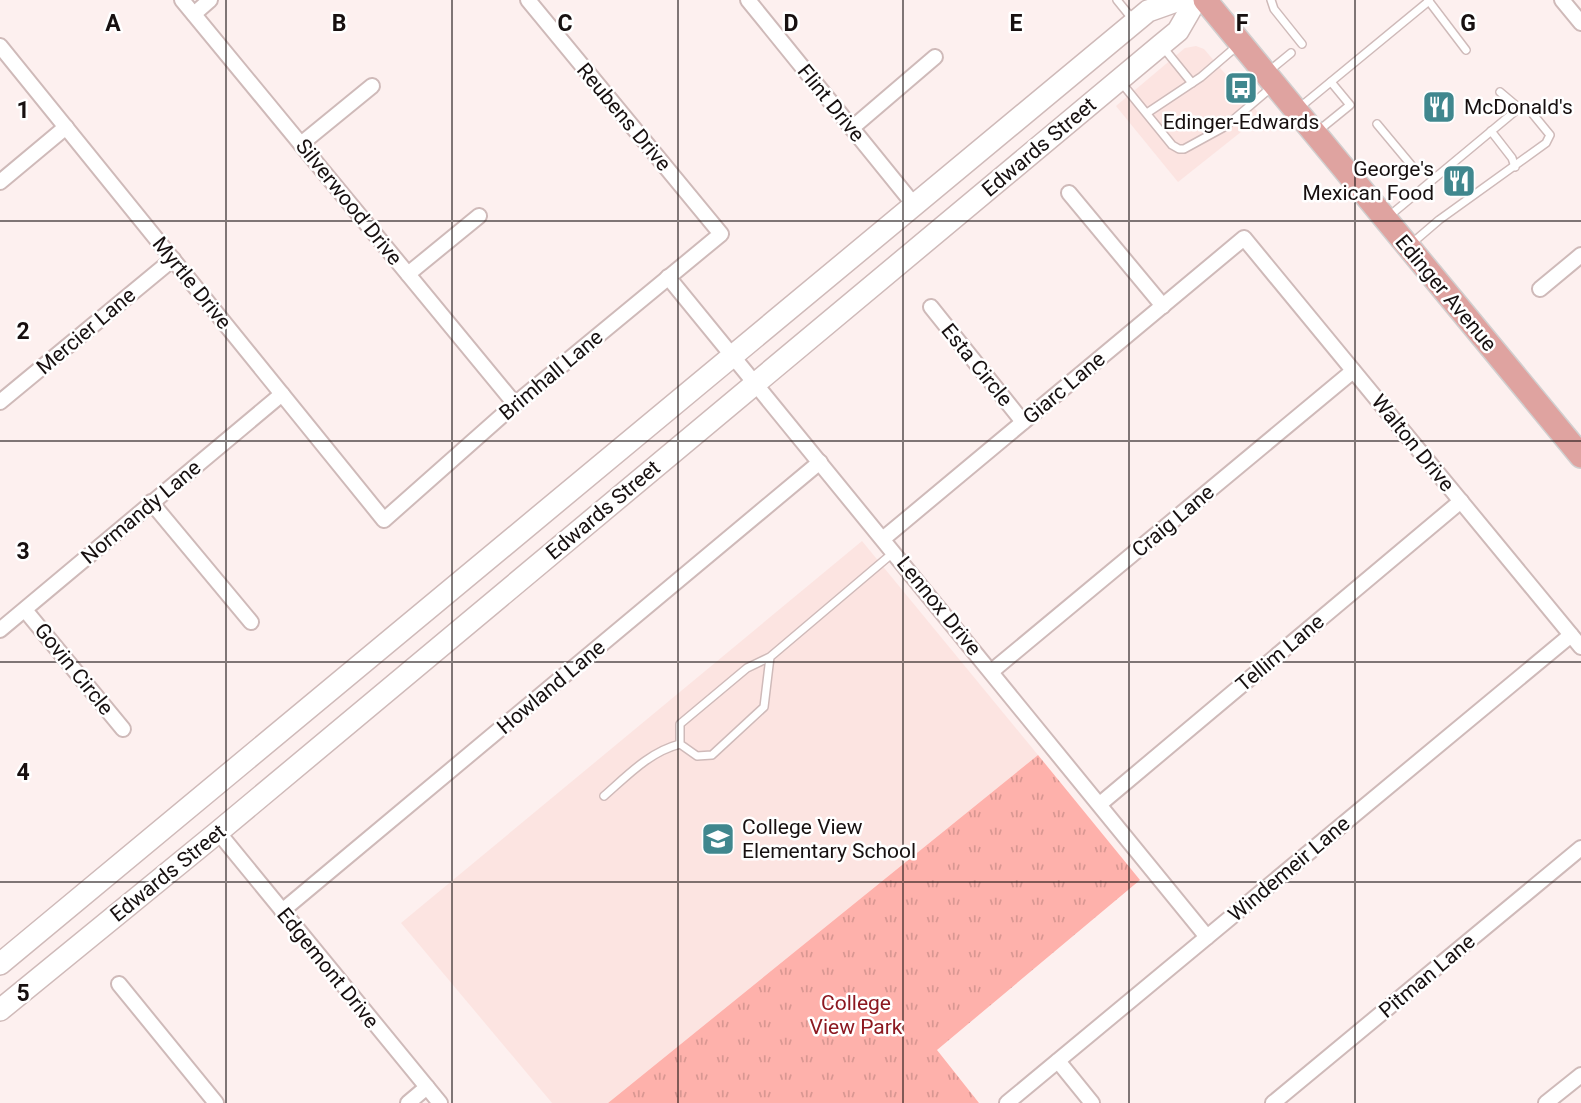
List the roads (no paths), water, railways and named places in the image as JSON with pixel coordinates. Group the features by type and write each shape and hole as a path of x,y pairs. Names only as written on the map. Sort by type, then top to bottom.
{"main road":[{"name":"Edwards Street","path":"0,964 1148,11 1180,0"},
{"name":"Edwards Street","path":"0,1010 218,832 1120,80 1178,31 1196,0"},
{"name":"Edinger Avenue","path":"1205,0 1581,456"}],"street":[{"name":"Silverwood Drive","path":"183,0 515,404"},
{"path":"194,14 210,0"},
{"name":"Reubens Drive","path":"528,0 721,234"},
{"name":"Flint Drive","path":"748,0 915,206"},
{"path":"1562,0 1581,23"},
{"name":"Myrtle Drive","path":"0,46 384,520"},
{"path":"852,128 935,57"},
{"path":"301,144 372,86"},
{"path":"0,182 66,127"},
{"path":"1069,192 1163,306"},
{"path":"408,274 479,216"},
{"name":"Brimhall Lane","path":"384,520 515,404 721,234"},
{"name":"Giarc Lane","path":"884,538 1244,238"},
{"name":"Walton Drive","path":"1244,238 1581,647"},
{"path":"1539,289 1581,255"},
{"name":"Mercier Lane","path":"0,402 173,259"},
{"name":"Lennox Drive","path":"668,277 884,538 1207,937"},
{"name":"Esta Circle","path":"931,307 1023,422"},
{"name":"Craig Lane","path":"992,671 1353,371"},
{"name":"Normandy Lane","path":"0,630 282,394"},
{"name":"Howland Lane","path":"282,911 820,462"},
{"name":"Tellim Lane","path":"1100,804 1461,501"},
{"path":"151,502 251,622"},
{"name":"Govin Circle","path":"25,610 123,729"},
{"name":"Windemeir Lane","path":"1007,1103 1571,635"},
{"name":"Edgemont Drive","path":"218,832 440,1103"},
{"name":"Pitman Lane","path":"1273,1103 1581,848"},
{"path":"120,984 216,1103"},
{"path":"1058,1061 1092,1103"},
{"path":"1546,1103 1581,1075"},
{"path":"408,1103 427,1087"}],"lane":[{"path":"1117,0 1135,22"},
{"path":"1271,0 1302,44"},
{"path":"1296,111 1428,1 1466,50"},
{"path":"1147,113 1192,83 1240,43"},
{"path":"1161,45 1192,83"},
{"path":"1120,80 1172,145 1184,149 1226,126 1291,53"},
{"path":"1315,133 1350,105 1331,82"},
{"path":"1500,92 1519,108"},
{"path":"1385,219 1519,108 1527,107 1549,135 1546,143 1439,220 1408,246"},
{"path":"1377,124 1412,166"},
{"path":"1491,131 1512,158 1515,167"},
{"path":"680,744 680,724 747,668 770,657 895,552"},
{"path":"604,796 650,756 665,747 680,744 697,756 712,755 764,707 770,657"}],"place":[{"name":"Edinger-Edwards","path":"1241,88"},
{"name":"McDonald's","path":"1439,107"},
{"name":"George's Mexican Food","path":"1459,181"},
{"name":"College View Elementary School","path":"718,839"}],"park label":[{"name":"College View Park","path":"856,1015"}]}
